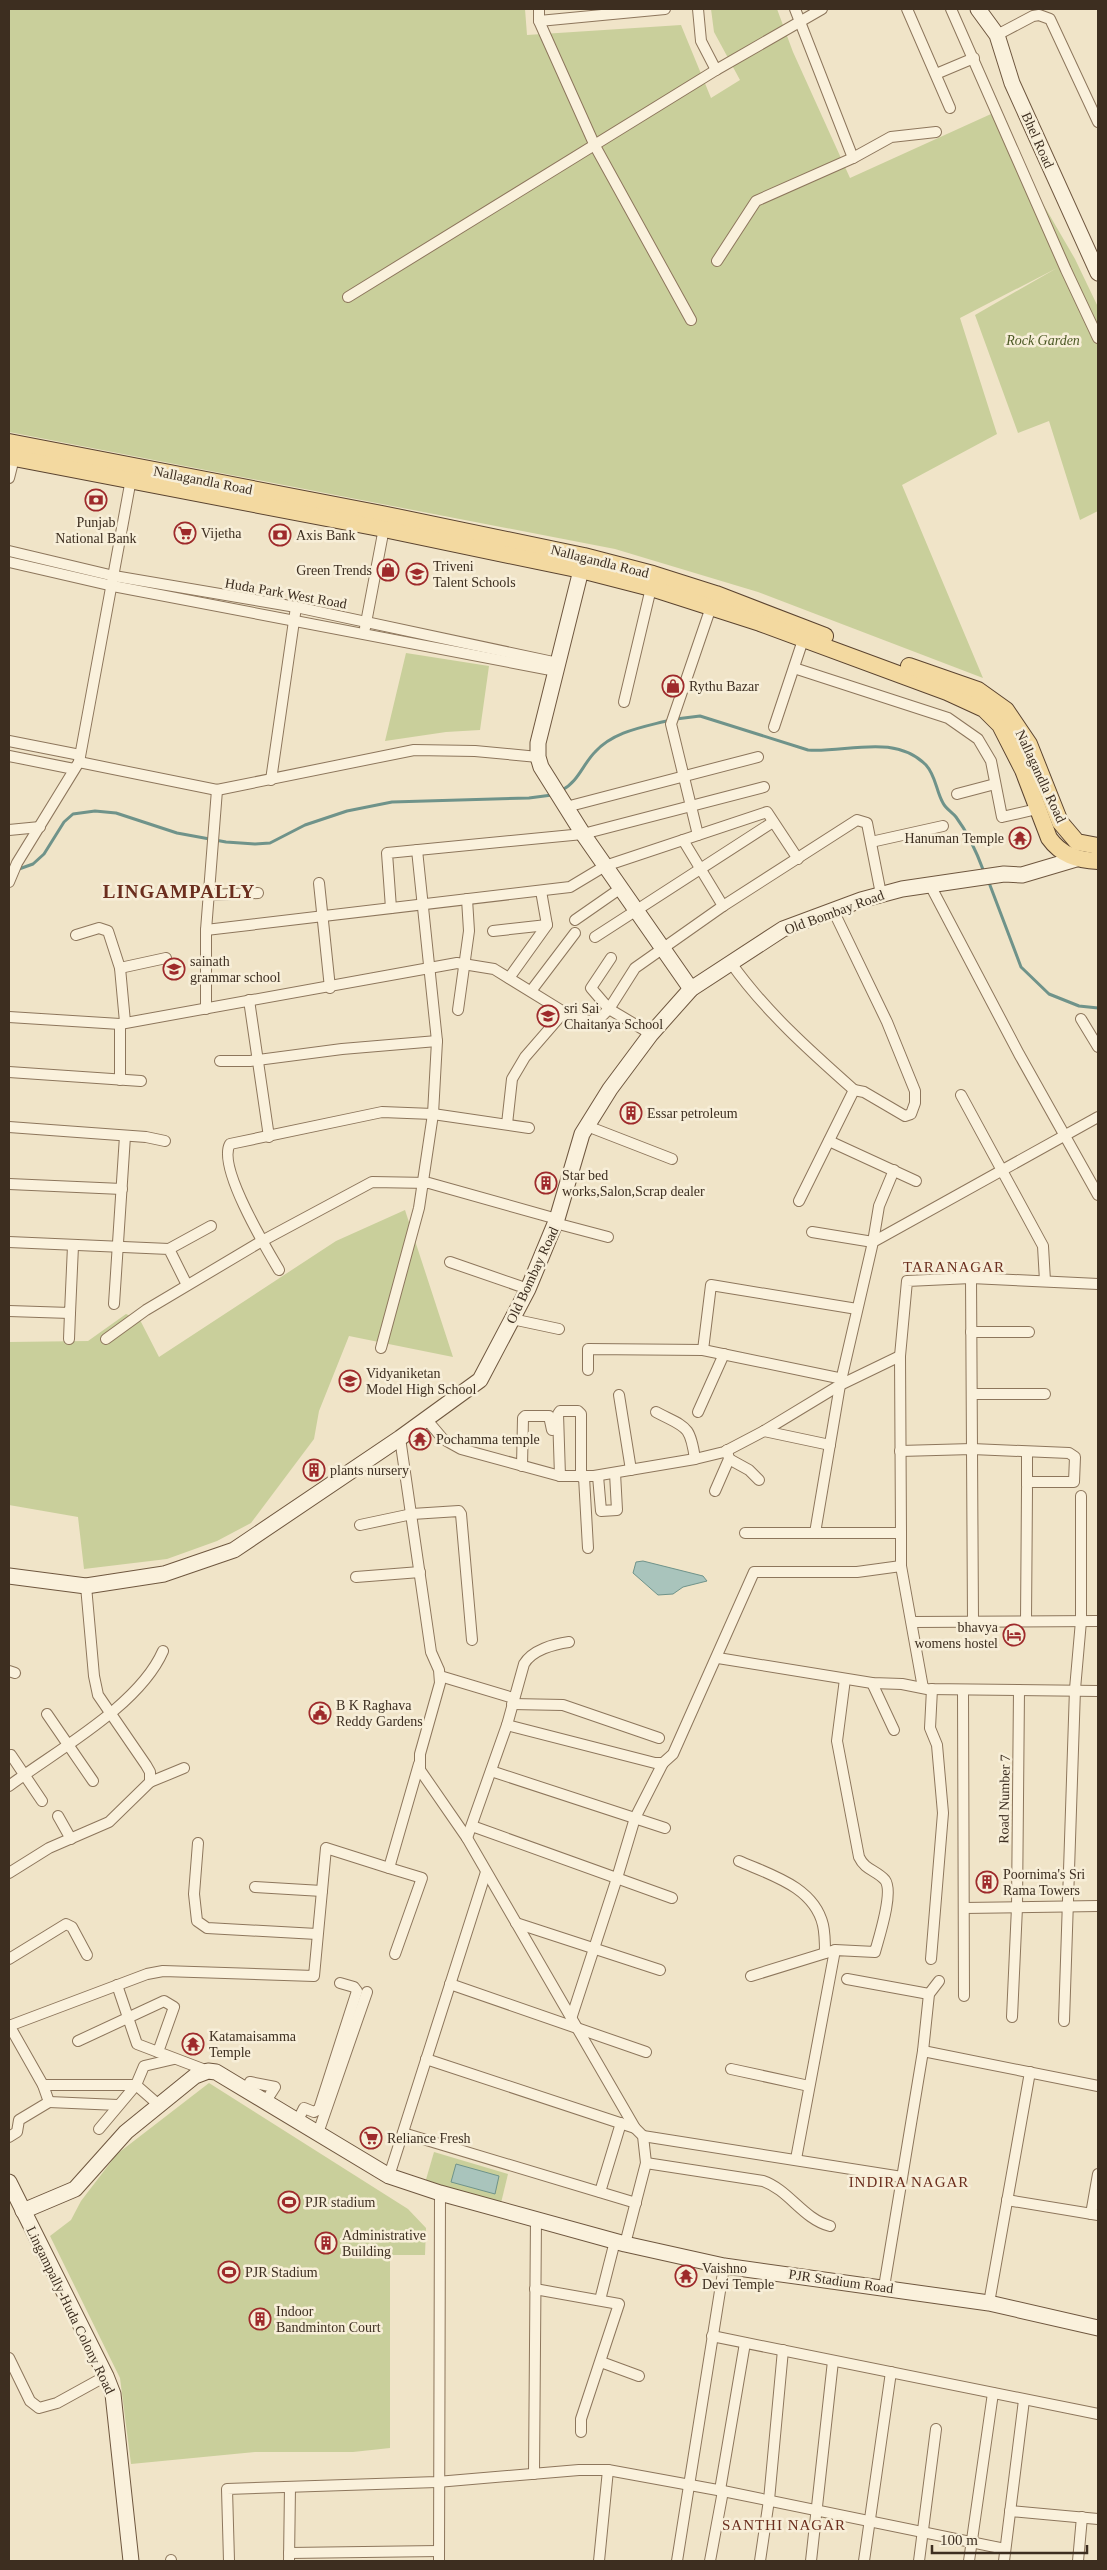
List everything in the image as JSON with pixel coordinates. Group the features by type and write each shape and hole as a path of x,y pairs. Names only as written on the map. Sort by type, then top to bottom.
{"main road":[{"name":"Nallagandla Road","path":"10,452 131,479 384,528 653,574 716,594 868,652 1006,710 1017,724 1038,762 1060,822 1077,842 1097,853"},
{"name":"Nallagandla Road","path":"10,452 382,514 582,563 803,640 975,696 1007,735 1049,838 1069,855"},
{"path":"1069,855 1097,853"}],"street":[{"path":"539,9 540,21 595,146 691,320"},
{"path":"540,21 665,9"},
{"path":"698,9 700,41 716,70"},
{"path":"795,9 853,158"},
{"path":"348,297 716,70 822,9"},
{"path":"908,9 950,108"},
{"path":"951,9 1098,338"},
{"name":"Bhel Road","path":"978,9 997,35 1012,83 1098,273"},
{"path":"992,9 997,35 1033,16 1040,15 1050,19 1098,122"},
{"path":"936,74 974,58"},
{"path":"717,261 756,200 853,158 891,137 936,132"},
{"path":"9,478 10,452"},
{"path":"10,879 17,863 77,762 114,581 131,479"},
{"path":"364,635 384,528"},
{"name":"Huda Park West Road","path":"9,551 114,581 294,622 557,667"},
{"name":"Huda Park West Road","path":"9,562 114,581 296,607 557,667"},
{"path":"582,563 538,744 538,757 541,767 553,783 583,834 691,989"},
{"path":"624,702 650,588"},
{"path":"271,780 296,607"},
{"path":"698,835 671,730 711,607"},
{"path":"774,727 803,640"},
{"path":"794,668 948,718 978,739 991,761 1002,817 1037,809"},
{"path":"9,741 77,762 217,790 414,750 475,751 538,757"},
{"path":"9,756 77,762"},
{"path":"564,804 758,757"},
{"path":"957,794 995,784"},
{"path":"391,908 386,853 583,834 764,787"},
{"path":"206,1009 206,930 217,790"},
{"path":"206,930 570,887 605,866 767,812 798,859"},
{"path":"9,1017 123,1023 464,964 486,966 564,1012 590,1021 601,1017 609,1009 635,968 723,906 857,820 867,823 880,894"},
{"path":"595,937 773,822"},
{"path":"871,842 943,826"},
{"path":"9,830 40,827"},
{"path":"683,840 723,906"},
{"path":"381,1348 419,1208 433,1114 436,1041 427,969 417,850"},
{"name":"Old Bombay Road","path":"9,1576 86,1586 164,1574 234,1550 427,1420 480,1380 528,1289 556,1221 582,1134 610,1089 651,1034 691,989 783,929 833,910 880,894 930,884 993,875 1069,855"},
{"path":"319,883 330,988"},
{"path":"930,884 1064,1136 1098,1195"},
{"path":"575,920 620,888"},
{"path":"509,978 547,925 541,890"},
{"path":"208,895 258,893"},
{"path":"458,1010 468,931 467,899"},
{"path":"731,963 747,986 808,1049 854,1090 864,1092 905,1116 911,1114 915,1103 916,1091 887,1022 833,910"},
{"path":"493,931 547,925"},
{"path":"76,935 105,928 108,931 120,968 123,1023 120,1080"},
{"path":"531,991 575,933"},
{"path":"120,968 166,958"},
{"path":"611,958 591,988 609,1009 651,1034"},
{"path":"249,1000 270,1137"},
{"path":"507,1124 512,1079 525,1056 564,1012"},
{"path":"1081,1019 1098,1048"},
{"path":"220,1061 257,1060 342,1049 436,1041"},
{"path":"9,1072 140,1081"},
{"path":"799,1201 854,1090"},
{"path":"962,1095 1004,1170 1043,1246 1045,1281"},
{"path":"279,1270 262,1241 228,1164 227,1154 230,1144 382,1112 433,1114 529,1128"},
{"path":"812,1232 873,1242 1098,1117"},
{"path":"587,1126 672,1159"},
{"path":"9,1127 165,1141"},
{"path":"114,1304 126,1136"},
{"path":"829,1140 916,1181"},
{"path":"815,1533 842,1382 873,1242 879,1206 894,1170"},
{"path":"106,1339 146,1310 187,1285 262,1241 372,1182 422,1183 440,1186 608,1237"},
{"path":"9,1184 122,1189"},
{"path":"9,1242 169,1249 211,1226"},
{"path":"69,1339 73,1246"},
{"path":"169,1249 187,1285"},
{"path":"450,1262 528,1289"},
{"path":"971,1278 973,1621"},
{"path":"931,1959 943,1813 937,1746 930,1728 927,1689 901,1566 900,1356 907,1281 971,1278 1098,1284"},
{"path":"703,1350 711,1285 857,1309"},
{"path":"9,1311 70,1313"},
{"path":"512,1319 559,1329"},
{"path":"972,1332 1029,1332"},
{"path":"588,1370 588,1349 703,1350 842,1382"},
{"path":"698,1412 724,1354"},
{"path":"427,1420 443,1440 461,1449 556,1475 598,1476 728,1455 842,1382 900,1356"},
{"path":"972,1394 1045,1394"},
{"path":"619,1395 630,1470"},
{"path":"556,1475 558,1414 560,1412 578,1411 580,1414 588,1548"},
{"path":"656,1412 687,1428 691,1436 695,1459"},
{"path":"522,1466 523,1418 525,1416 549,1416 556,1475"},
{"path":"764,1431 830,1445"},
{"path":"389,1868 419,1764 440,1676 431,1652 400,1438"},
{"path":"900,1451 972,1449 1069,1453 1075,1459 1075,1480 1072,1483 1027,1486"},
{"path":"1026,1621 1027,1452"},
{"path":"728,1455 749,1470 759,1480"},
{"path":"715,1492 728,1455"},
{"path":"598,1476 601,1511 615,1512 617,1510 615,1473"},
{"path":"1064,2021 1075,1689 1081,1621 1081,1496"},
{"path":"360,1525 412,1514 455,1511 461,1514 472,1640"},
{"path":"745,1533 901,1533"},
{"path":"574,2023 594,1949 634,1818 663,1763 673,1754 718,1658 754,1572 857,1572 901,1566"},
{"path":"356,1577 420,1572"},
{"path":"86,1586 96,1688 111,1714 146,1764 150,1772 150,1782"},
{"path":"912,1622 1098,1621"},
{"path":"467,1838 507,1725 526,1660 549,1647 569,1642"},
{"path":"9,1786 111,1714 149,1678 163,1651"},
{"path":"718,1658 845,1679 872,1683 902,1684 927,1689 1075,1689 1098,1691"},
{"path":"440,1676 513,1701 563,1705 659,1738"},
{"path":"751,1976 830,1951 876,1952 889,1890 883,1878 864,1866 859,1857 837,1741 845,1679"},
{"path":"872,1683 894,1730"},
{"path":"963,1690 964,1996"},
{"name":"Road Number 7","path":"1012,2017 1017,1907 1019,1690"},
{"path":"47,1714 92,1781"},
{"path":"507,1725 655,1763 663,1763"},
{"path":"10,1755 42,1800"},
{"path":"419,1764 423,1775 467,1838 636,2128 643,2136 646,2163 636,2203 600,2300"},
{"path":"10,1870 49,1848 109,1822 150,1782 184,1768"},
{"path":"491,1771 666,1828"},
{"path":"58,1816 71,1839"},
{"path":"472,1826 672,1898"},
{"path":"198,1842 194,1894 197,1921 207,1928 317,1934"},
{"path":"49,2102 43,2085 9,2025 147,1974 163,1971 314,1976 326,1848 422,1878 395,1954"},
{"path":"739,1861 794,1886 811,1900 823,1924 830,1951 796,2159"},
{"path":"389,2176 486,1872"},
{"path":"255,1887 322,1891"},
{"path":"964,1908 1098,1906"},
{"path":"9,1958 66,1924 72,1927 88,1955"},
{"path":"516,1924 660,1970"},
{"path":"847,1980 929,1994"},
{"path":"884,2287 923,2051 929,1994 939,1982"},
{"path":"298,2120 304,2108 314,2112 319,2109 357,1991 354,1987 340,1983"},
{"path":"450,1984 574,2023 646,2052"},
{"path":"117,1985 137,2044 208,2071"},
{"path":"318,2133 367,1992"},
{"path":"78,2041 164,2001 174,2007 158,2052"},
{"path":"923,2051 1098,2086"},
{"path":"99,2128 136,2085 144,2066 174,2059"},
{"path":"426,2059 636,2128"},
{"path":"732,2070 809,2086"},
{"path":"23,2211 75,2189 126,2132 195,2076 208,2071"},
{"name":"PJR Stadium Road","path":"208,2071 216,2072 247,2089 389,2176 440,2193 620,2242 724,2266 989,2303 1098,2328"},
{"path":"989,2303 1030,2072"},
{"path":"43,2085 136,2085 160,2106"},
{"path":"9,2137 17,2132 19,2120 49,2102 118,2105"},
{"path":"600,2192 621,2123"},
{"path":"403,2133 636,2203"},
{"path":"643,2136 902,2177"},
{"path":"646,2163 763,2181 775,2185 813,2219 830,2226"},
{"path":"1007,2200 1094,2215 1098,2174"},
{"name":"Lingampally-Huda Colony Road","path":"9,2182 106,2376 116,2409 131,2561"},
{"path":"290,2487 289,2557 439,2556 440,2193"},
{"path":"534,2474 536,2218"},
{"path":"676,2561 724,2266"},
{"path":"535,2289 616,2302 620,2308 581,2418 581,2432"},
{"path":"712,2336 1098,2414"},
{"path":"710,2561 745,2343"},
{"path":"760,2561 783,2350"},
{"path":"9,2358 30,2401 39,2408 57,2403 106,2376"},
{"path":"811,2561 833,2360"},
{"path":"601,2362 639,2376"},
{"path":"864,2561 868,2521 891,2372"},
{"path":"970,2561 993,2393"},
{"path":"1004,2561 1024,2400"},
{"path":"919,2561 936,2429"},
{"path":"229,2561 227,2489 438,2482 534,2474 579,2467 608,2470 721,2490 817,2512 1005,2550"},
{"path":"599,2561 608,2470"},
{"path":"1010,2511 1098,2519"},
{"path":"1078,2561 1082,2518"}],"green space":[{"name":"Rock Garden","path":"9,9 525,9 527,35 681,25 711,98 740,80 714,32 711,9 777,9 793,52 850,178 991,114 1075,259 1098,307 1098,511 1080,520 1049,421 1018,433 975,315 1057,268 960,318 997,434 902,485 983,678 758,592 615,549 9,432"},
{"path":"406,653 489,666 480,730 446,732 385,741"},
{"path":"405,1210 453,1357 349,1336 319,1411 314,1439 251,1523 217,1541 167,1559 84,1569 78,1517 9,1505 9,1342 88,1341 126,1314 140,1320 159,1357 336,1241"},
{"name":"PJR Stadium","path":"209,2083 408,2209 426,2228 425,2255 390,2255 390,2448 353,2452 255,2452 131,2464 120,2378 50,2236 71,2220 81,2201 117,2154"},
{"path":"434,2152 508,2174 501,2203 425,2183"}],"water":[{"path":"643,1561 703,1576 707,1581 683,1587 673,1594 658,1595 633,1573 636,1562"},
{"path":"456,2164 499,2176 495,2194 451,2182"}],"waterway":[{"path":"676,719 700,716 808,750 885,747 913,755 929,769 943,803 956,817 964,830 984,872"},
{"path":"562,790 568,787 576,778 595,752 611,739 620,734 670,720"},
{"path":"19,869 33,864 44,854 64,822 73,814 95,811 116,813 177,833 226,842 255,844 270,843 305,825 347,811 392,802 529,798 552,795"},
{"path":"988,880 1021,967 1049,994 1079,1006 1098,1008"}],"place":[{"name":"Punjab National Bank","path":"96,500"},
{"name":"Vijetha","path":"185,533"},
{"name":"Axis Bank","path":"280,535"},
{"name":"Green Trends","path":"388,570"},
{"name":"Triveni Talent Schools","path":"417,574"},
{"name":"Rythu Bazar","path":"673,686"},
{"name":"Hanuman Temple","path":"1020,838"},
{"name":"sainath grammar school","path":"174,969"},
{"name":"sri Sai Chaitanya School","path":"548,1016"},
{"name":"Essar petroleum","path":"631,1113"},
{"name":"Star bed works,Salon,Scrap dealer","path":"546,1183"},
{"name":"Vidyaniketan Model High School","path":"350,1381"},
{"name":"Pochamma temple","path":"420,1439"},
{"name":"plants nursery","path":"314,1470"},
{"name":"bhavya womens hostel","path":"1014,1635"},
{"name":"B K Raghava Reddy Gardens","path":"320,1713"},
{"name":"Poornima's Sri Rama Towers","path":"987,1882"},
{"name":"Katamaisamma Temple","path":"193,2044"},
{"name":"Reliance Fresh","path":"371,2138"},
{"name":"PJR stadium","path":"289,2202"},
{"name":"Administrative Building","path":"326,2243"},
{"name":"PJR Stadium","path":"229,2272"},
{"name":"Vaishno Devi Temple","path":"686,2276"},
{"name":"Indoor Bandminton Court","path":"260,2319"}],"district":[{"name":"LINGAMPALLY","path":"179,891"},
{"name":"TARANAGAR","path":"954,1267"},
{"name":"INDIRA NAGAR","path":"909,2182"},
{"name":"SANTHI NAGAR","path":"784,2525"}]}
